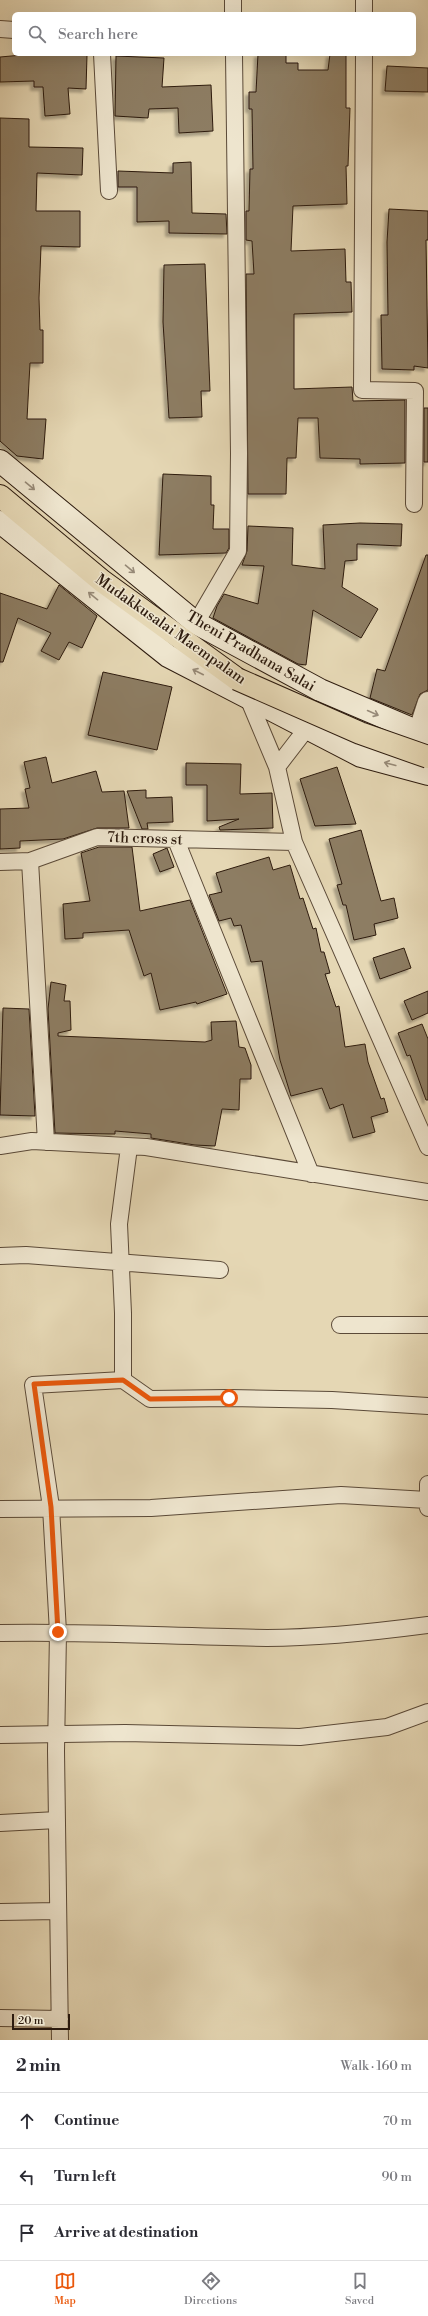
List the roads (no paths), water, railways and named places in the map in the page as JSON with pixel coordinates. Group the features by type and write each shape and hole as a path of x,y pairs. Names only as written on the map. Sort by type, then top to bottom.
{"main road":[{"name":"Theni Pradhana Salai","path":"0,461 196,623 320,690 423,734"},
{"name":"Mudakkusalai Maempalam","path":"0,496 102,581 242,688 428,757"},
{"path":"0,522 168,656 242,688 307,728 361,756 428,774"},
{"path":"331,741 347,702"}],"street":[{"path":"233,0 233,12"},
{"path":"364,0 364,12"},
{"path":"0,29 12,30"},
{"path":"102,56 109,191"},
{"path":"196,623 238,551 239,453 234,56"},
{"path":"364,56 362,390 421,392 414,504"},
{"path":"242,688 277,767 294,842 428,1147"},
{"path":"423,734 428,702"},
{"path":"277,767 307,728"},
{"name":"7th cross st","path":"0,862 30,861 98,837 294,842"},
{"path":"176,840 311,1174"},
{"path":"30,861 46,1142"},
{"path":"0,1146 32,1141 146,1147 428,1192"},
{"path":"123,1380 119,1224 129,1146"},
{"path":"0,1256 26,1255 121,1264 220,1270"},
{"path":"340,1325 428,1325"},
{"path":"60,2040 57,1911 58,1632 51,1507 34,1384 123,1380 150,1399 229,1398 332,1400 428,1406"},
{"path":"0,1510 51,1507 151,1508 341,1495 428,1503 428,1484"},
{"path":"0,1633 58,1632 268,1638 353,1634 428,1625"},
{"path":"0,1735 125,1733 300,1736 387,1727 428,1712"},
{"path":"0,1823 57,1820"},
{"path":"0,1912 57,1911"},
{"path":"0,2018 60,2019"}]}
